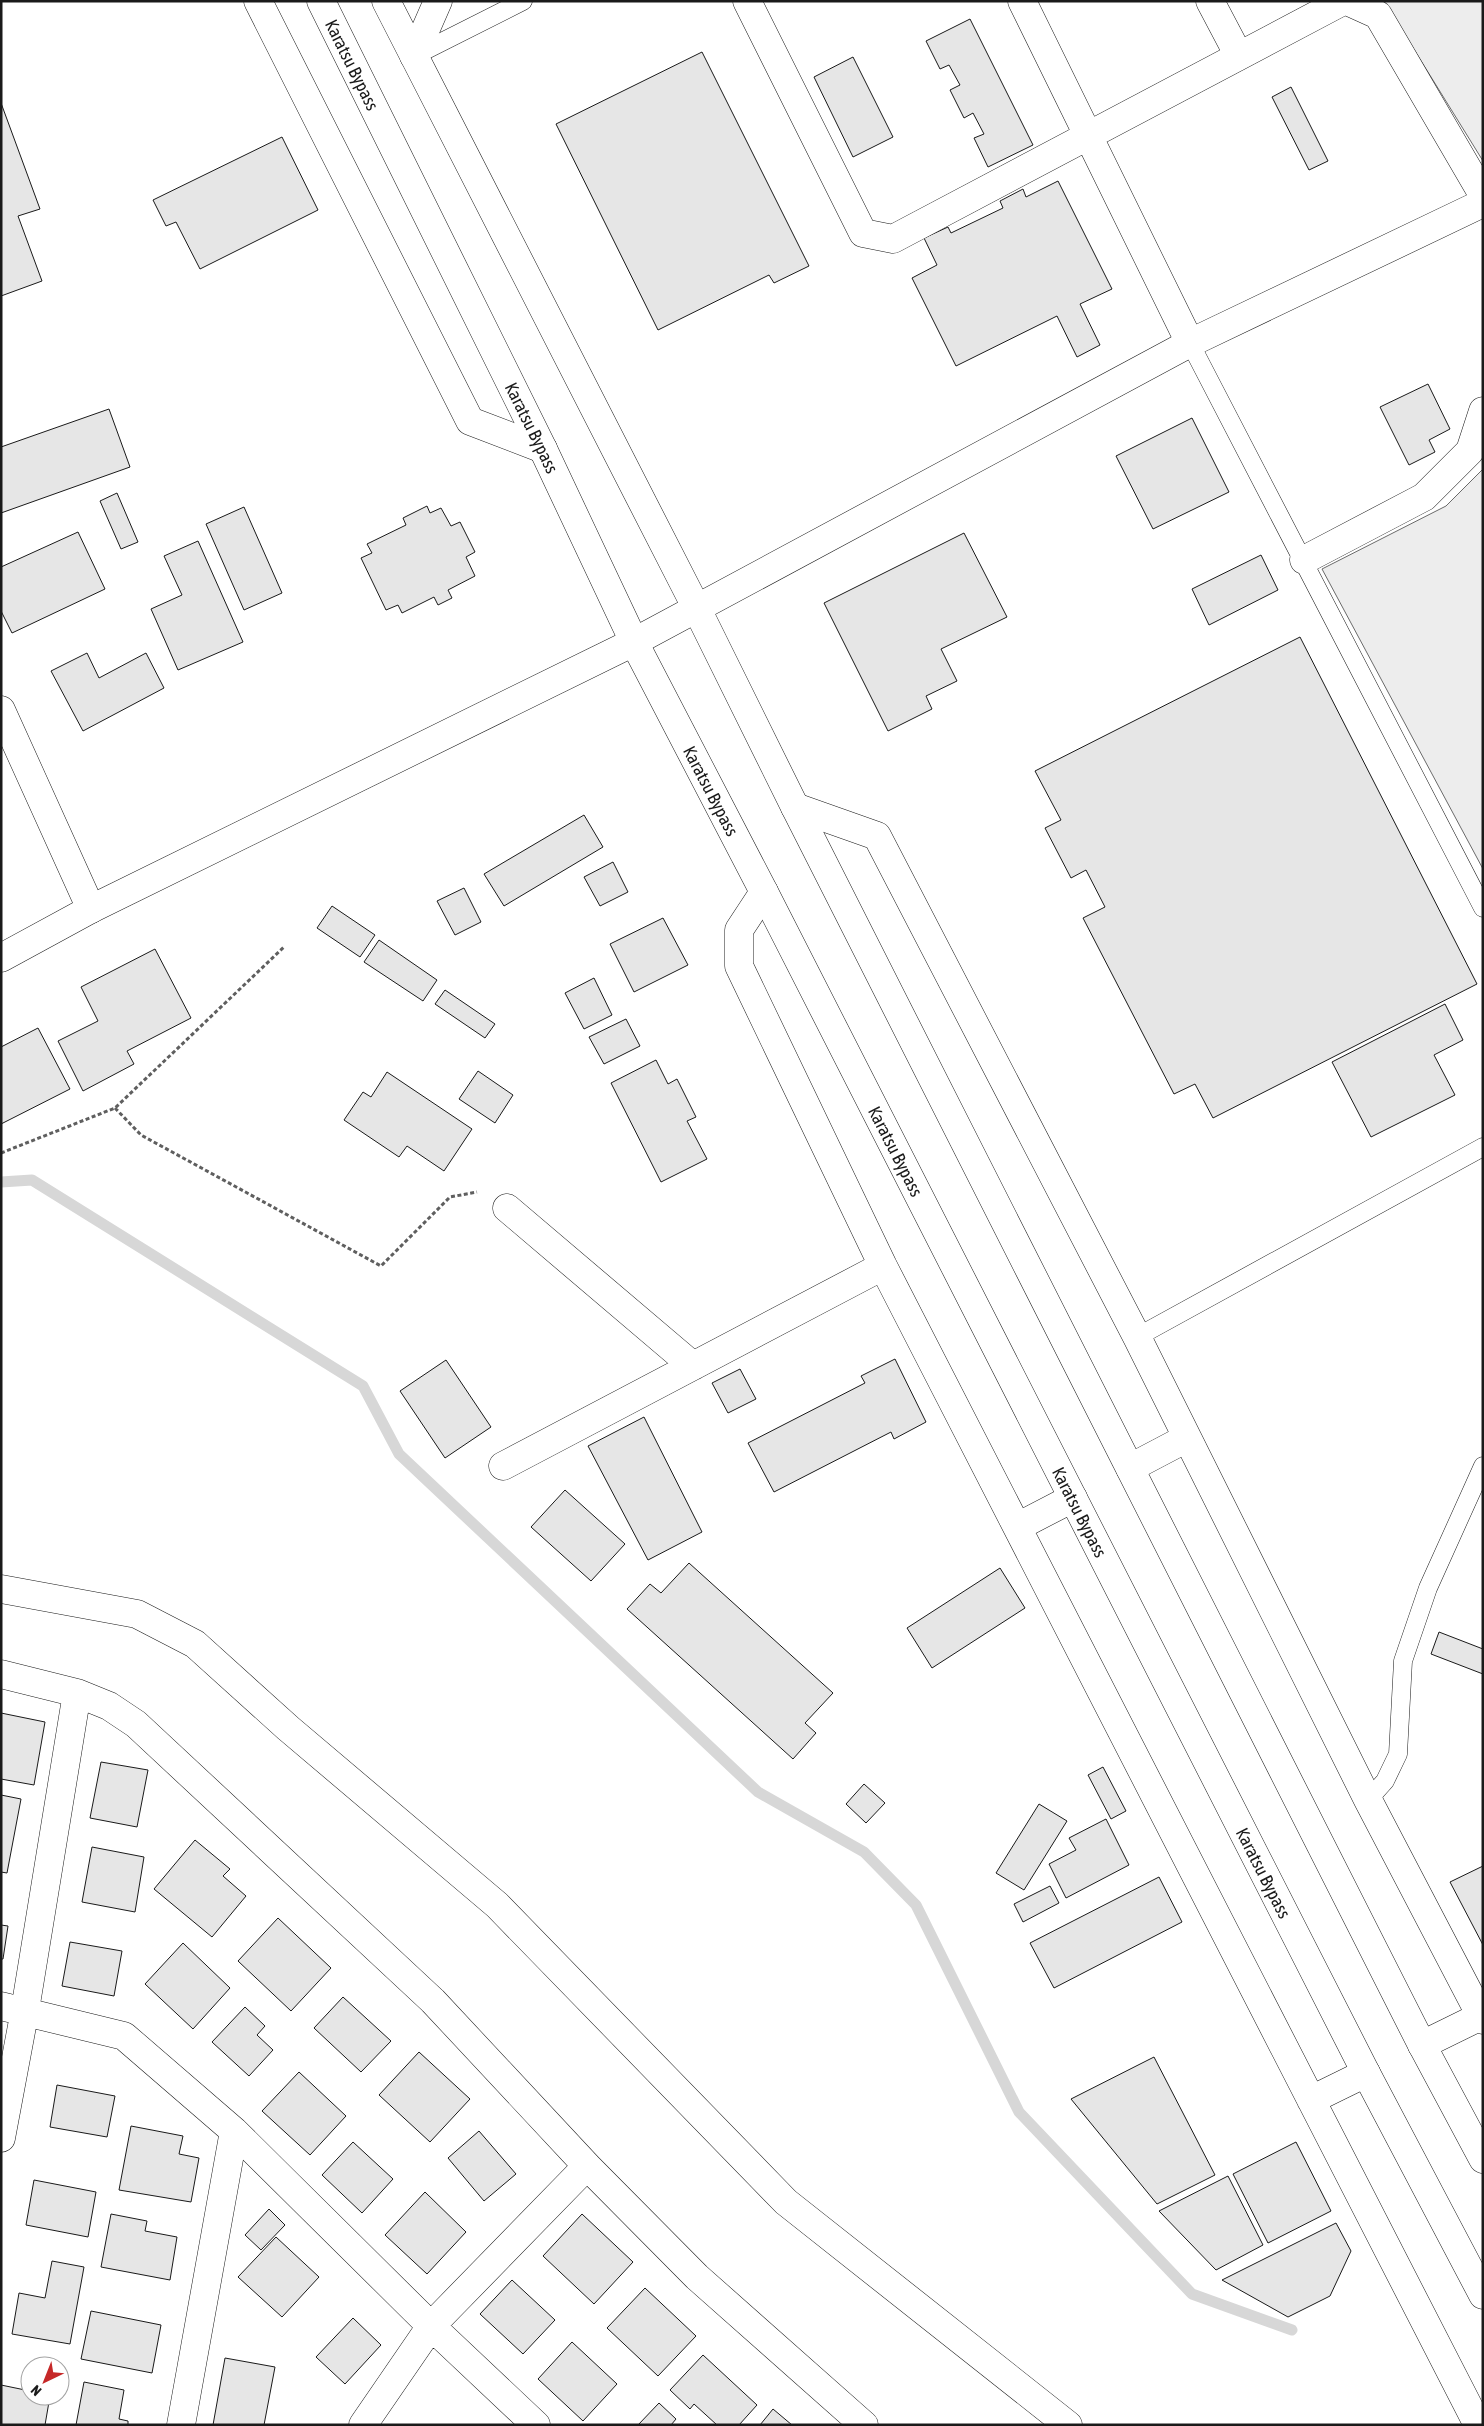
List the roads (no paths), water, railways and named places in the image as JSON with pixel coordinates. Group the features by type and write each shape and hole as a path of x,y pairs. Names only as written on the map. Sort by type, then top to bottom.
{"main road":[{"path":"258,1 470,421 543,449"},
{"name":"Karatsu Bypass","path":"321,1 543,449 634,642 764,892 1366,2074 1483,2295"},
{"path":"386,1 698,609 795,807 1422,2045 1483,2159"},
{"path":"414,56 438,1"},
{"path":"747,1 863,233 893,239 1345,1 1378,15 1483,194"},
{"path":"1022,1 1190,343"},
{"path":"1210,1 1239,56"},
{"path":"1,958 91,909 698,609 1190,343 1483,203"},
{"path":"1304,560 1424,497 1470,451 1483,411"},
{"path":"1,710 91,909"},
{"path":"795,807 877,836 1137,1337 1368,1800 1482,2018 1422,2045"},
{"path":"764,892 739,930 739,966 883,1266 1478,2425"},
{"path":"507,1208 693,1366"},
{"path":"503,1466 883,1266"},
{"path":"1130,1468 1187,1438"},
{"path":"1017,1527 1073,1498"},
{"path":"1,1589 137,1614 195,1644 288,1728 497,1905 786,2202 1068,2425"},
{"path":"1,1674 77,1693 109,1706 136,1724 432,2001 587,2166 697,2277 864,2425"},
{"path":"1,2138 13,2008 77,1693"},
{"path":"13,2008 124,2036 234,2132 431,2326 536,2425"},
{"path":"1311,2100 1366,2074"},
{"path":"181,2425 234,2132"},
{"path":"363,2425 431,2326 587,2166"}],"lane":[{"path":"414,56 523,1"},
{"path":"1190,343 1483,908"},
{"path":"1137,1337 1483,1147"},
{"path":"1368,1800 1385,1781 1398,1754 1403,1661 1428,1588 1483,1466"}],"waterway":[{"path":"1,1182 32,1180 363,1386 399,1454 758,1792 864,1852 916,1905 1019,2112 1192,2294 1292,2330"}]}
